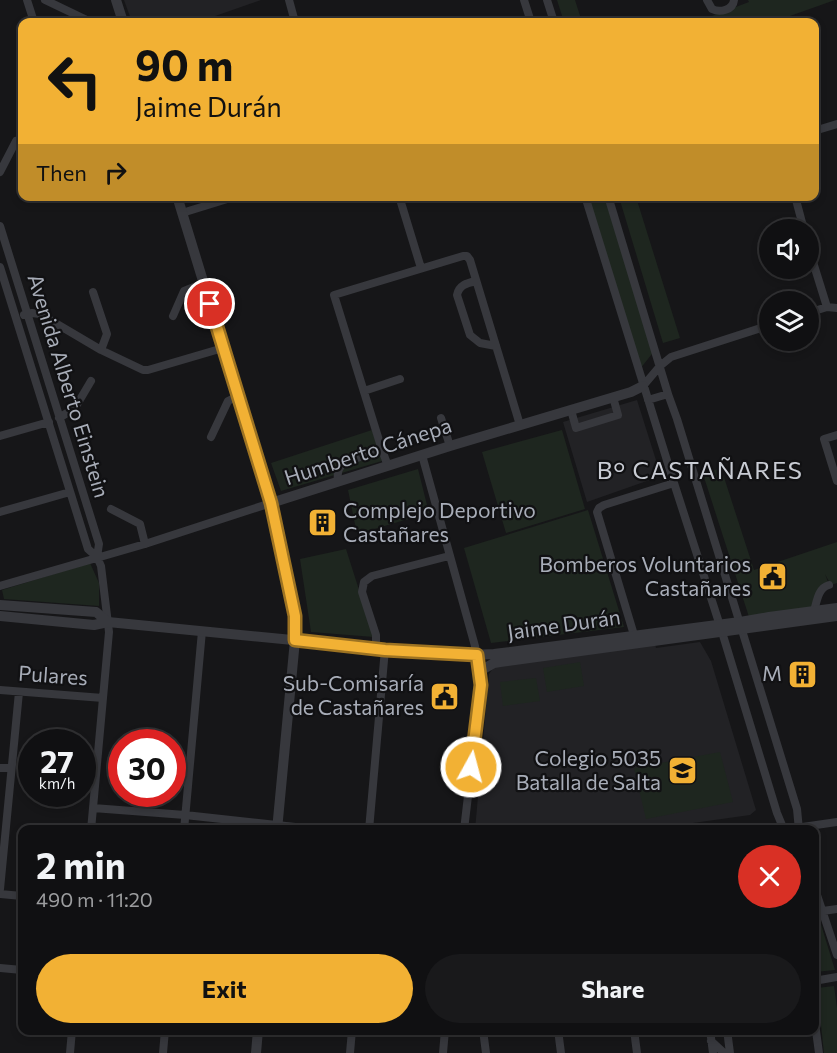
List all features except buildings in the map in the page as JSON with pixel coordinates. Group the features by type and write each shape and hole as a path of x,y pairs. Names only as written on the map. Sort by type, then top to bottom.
{"street":[{"path":"27,0 33,18"},
{"path":"45,0 83,18"},
{"path":"116,0 122,18"},
{"path":"289,0 294,18"},
{"path":"524,0 530,18"},
{"path":"547,0 553,18"},
{"path":"706,0 712,9 718,11 731,7 734,0"},
{"path":"819,129 837,124"},
{"path":"0,172 16,141"},
{"path":"178,201 271,503 295,616 295,640 277,825"},
{"path":"182,213 221,201"},
{"path":"401,201 421,268"},
{"path":"587,201 782,825"},
{"path":"610,201 797,809 799,825"},
{"path":"796,201 801,219"},
{"name":"Avenida Alberto Einstein","path":"0,226 99,544 97,557 102,573 109,632 91,825"},
{"path":"388,466 381,450 334,295 467,256 520,424"},
{"name":"Avenida Alberto Einstein","path":"0,268 88,549 97,557"},
{"path":"818,279 827,307"},
{"path":"476,281 463,285 457,295 470,334 480,343 496,346"},
{"path":"173,316 184,291 204,283"},
{"path":"93,292 107,334 101,350"},
{"path":"819,310 827,307 837,308"},
{"path":"16,317 40,314 101,350 143,370 224,348"},
{"path":"643,386 671,357 759,329"},
{"path":"364,391 400,379"},
{"path":"59,418 75,408 91,381"},
{"name":"Humberto Cánepa","path":"0,586 145,544 520,424 631,392 643,386"},
{"path":"648,399 668,394"},
{"path":"212,437 228,401 238,396"},
{"path":"571,410 576,428 618,415 613,397"},
{"path":"441,418 450,446"},
{"path":"0,436 49,422"},
{"path":"837,435 824,439 837,481"},
{"path":"338,482 337,473 342,464 381,450"},
{"path":"422,455 480,670 481,685 465,825"},
{"path":"634,635 597,512 604,505 674,483"},
{"path":"0,512 70,492"},
{"path":"111,509 140,524 145,544"},
{"path":"369,825 381,649 362,592 364,582 372,576 449,556"},
{"path":"814,611 820,591 829,585"},
{"path":"0,605 96,612 108,622"},
{"name":"Jaime Durán","path":"741,626 837,608"},
{"path":"0,616 94,625 108,622"},
{"name":"Jaime Durán","path":"108,622 381,649 477,655 634,635 837,616"},
{"name":"Jaime Durán","path":"480,670 494,663 721,628"},
{"path":"184,825 202,631"},
{"name":"Pulares","path":"0,690 103,698"},
{"path":"0,889 19,692"},
{"path":"0,768 11,768"},
{"path":"93,808 185,815 262,825"},
{"path":"819,825 837,822"},
{"path":"0,894 18,896"},
{"path":"819,900 837,955"},
{"path":"823,911 837,909"},
{"path":"0,968 18,970"},
{"path":"819,980 837,977"},
{"path":"70,1053 72,1035"},
{"path":"163,1053 165,1035"},
{"path":"256,1053 258,1035"},
{"path":"350,1053 352,1035"},
{"path":"443,1053 445,1035"},
{"path":"484,1035 486,1053"},
{"path":"559,1035 561,1053"},
{"path":"635,1035 637,1053"},
{"path":"710,1035 712,1053"},
{"path":"728,1035 730,1053"},
{"path":"817,1035 819,1053"},
{"path":"711,1041 724,1053"}],"shaded area":[{"path":"124,0 261,0 209,18 131,18"},
{"path":"557,0 575,0 581,18 563,18"},
{"path":"748,0 835,0 784,18 707,18 749,2"},
{"path":"587,201 608,201 655,350 640,369"},
{"path":"620,201 637,201 680,338 663,343"},
{"path":"637,400 661,476 587,502 563,422"},
{"path":"372,430 382,461 281,491 271,463"},
{"path":"562,430 585,509 506,533 482,452"},
{"path":"721,468 754,570 837,542 837,583 831,585 825,574 829,585 820,591 814,611 749,617 703,474"},
{"path":"418,469 429,513 357,534 348,490"},
{"path":"588,510 624,627 491,643 464,548"},
{"path":"346,549 374,637 311,632 300,559"},
{"path":"90,563 99,583 99,606 4,599 2,590"},
{"name":"Colegio 5035 Batalla de Salta","path":"700,642 711,661 756,810 750,815 679,825 475,825 489,674 494,667 655,644 656,648"},
{"path":"580,662 584,686 547,692 543,668"},
{"path":"536,678 540,701 503,706 500,682"},
{"path":"720,752 733,802 646,819 634,768"},
{"path":"819,918 835,970 819,972"},
{"path":"834,986 837,1008 837,1053 824,1053 819,988"}],"place":[{"name":"Complejo Deportivo Castañares","path":"322,523"},
{"name":"Bomberos Voluntarios Castañares","path":"772,577"},
{"name":"M","path":"803,674"},
{"name":"Sub-Comisaría de Castañares","path":"445,696"},
{"name":"Colegio 5035 Batalla de Salta","path":"682,771"}],"district":[{"name":"B° CASTAÑARES","path":"700,471"}],"route":[{"path":"210,304 271,503 295,616 295,640 385,650 477,655 481,685 471,767"}]}
